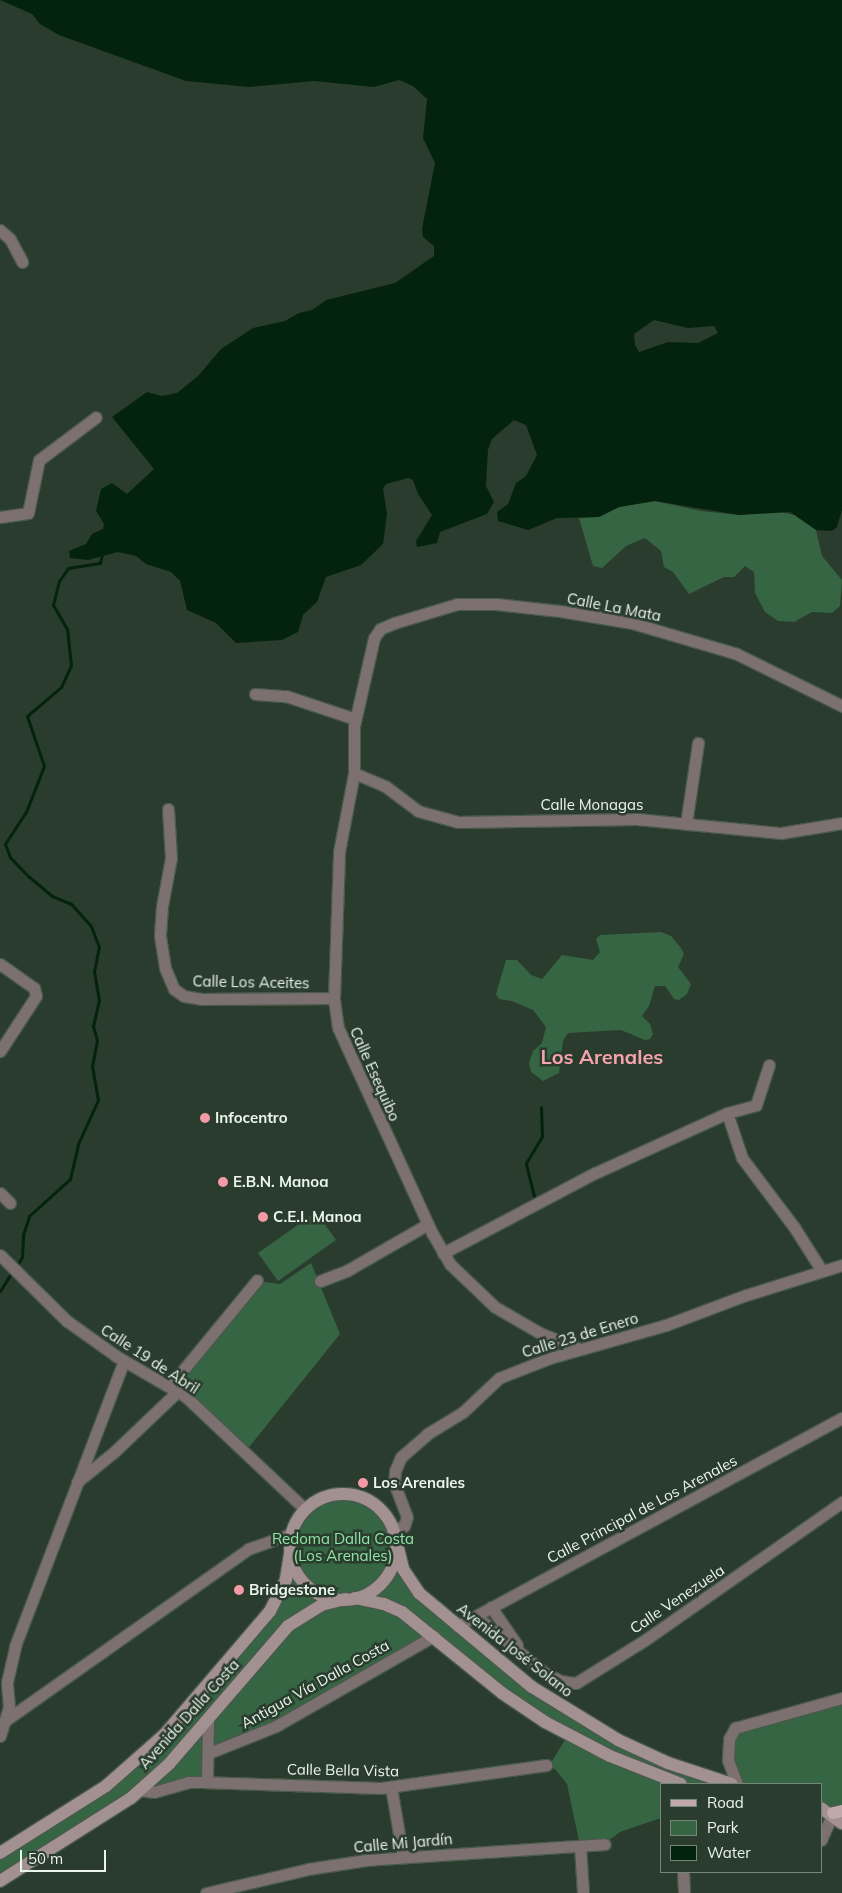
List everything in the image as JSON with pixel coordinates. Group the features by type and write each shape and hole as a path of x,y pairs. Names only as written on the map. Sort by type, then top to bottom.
{"street":[{"path":"0,230 10,239 22,262"},
{"path":"0,517 22,516 28,513 32,506 35,467 39,460 96,417"},
{"name":"Calle La Mata","path":"374,638 380,629 394,623 457,604 496,604 560,611 632,623 737,654 842,706"},
{"name":"Calle Esequibo","path":"374,638 355,719 354,773 339,852 334,998 338,1028 352,1063 443,1253 486,1302 540,1333 580,1349"},
{"path":"255,694 286,696 355,719"},
{"path":"686,824 698,743"},
{"name":"Calle Monagas","path":"354,773 385,786 418,811 458,822 609,818 781,833 842,823"},
{"name":"Calle Los Aceites","path":"168,809 170,858 162,906 160,936 165,968 174,990 184,996 201,999 334,998"},
{"path":"0,964 34,988 36,996 0,1051"},
{"path":"443,1253 595,1174 727,1113 756,1105 769,1065"},
{"path":"727,1113 742,1158 799,1233 822,1271"},
{"path":"0,1193 10,1203"},
{"path":"320,1281 348,1270 428,1224"},
{"name":"Calle 19 de Abril","path":"0,1255 67,1321 124,1361 174,1388 305,1509"},
{"name":"Calle 23 de Enero","path":"394,1535 404,1526 407,1512 396,1488 394,1471 401,1457 418,1441 463,1412 484,1389 499,1378 580,1349 666,1325 746,1295 842,1265"},
{"path":"75,1482 114,1452 174,1388 257,1280"},
{"path":"0,1736 6,1720 13,1653 75,1482 124,1361"},
{"name":"Calle Principal de Los Arenales","path":"457,1626 842,1418"},
{"path":"350,1599 373,1590 387,1577 394,1559 394,1535 377,1506 350,1494 331,1495 305,1509 291,1534 290,1554 296,1572 309,1587 326,1597 350,1599 394,1608 434,1636 502,1693 544,1722 610,1756 678,1783"},
{"name":"Calle Venezuela","path":"476,1616 552,1677 570,1683 584,1680 842,1502"},
{"path":"6,1720 248,1549 291,1534"},
{"name":"Avenida José Solano","path":"394,1535 403,1569 412,1584 457,1626 532,1687 584,1721 668,1763 729,1783"},
{"name":"Avenida Dalla Costa","path":"0,1853 106,1786 158,1741 270,1611 286,1579 290,1554"},
{"name":"Avenida Dalla Costa","path":"0,1881 140,1790 208,1720 288,1626 315,1608 350,1599"},
{"name":"Calle Venezuela","path":"491,1608 525,1656"},
{"name":"Antigua Vía Dalla Costa","path":"209,1754 276,1726 434,1636"},
{"path":"736,1783 728,1760 729,1739 735,1728 842,1698"},
{"path":"207,1782 209,1754 208,1720"},
{"name":"Calle Bella Vista","path":"140,1790 154,1792 188,1782 391,1787 546,1765"},
{"path":"391,1787 403,1857"},
{"path":"822,1808 834,1813 842,1823"},
{"path":"822,1838 834,1813"},
{"name":"Calle Mi Jardín","path":"206,1893 308,1869 403,1857 604,1844"},
{"path":"580,1846 583,1893"},
{"path":"683,1873 684,1893"}],"green space":[{"path":"655,501 701,511 739,515 776,511 799,516 816,530 822,556 842,580 840,606 832,613 812,612 794,622 778,621 765,612 755,593 754,572 745,566 734,577 724,577 689,594 673,572 664,567 661,551 645,538 626,546 602,568 593,566 579,518 599,517 619,507"},
{"path":"661,932 671,936 681,948 684,954 678,967 691,984 687,994 679,1000 674,999 665,986 655,986 649,1006 642,1016 650,1024 653,1034 650,1039 645,1040 621,1030 568,1033 563,1041 559,1073 543,1081 531,1072 529,1063 533,1051 542,1043 546,1027 533,1010 512,1001 499,999 496,994 506,960 517,960 531,975 542,979 562,955 593,960 600,952 596,939 600,935"},
{"path":"316,1212 336,1240 278,1281 258,1253"},
{"path":"311,1263 340,1334 246,1451 170,1385 257,1281 280,1284"},
{"name":"Redoma Dalla Costa (Los Arenales)","path":"340,1494 369,1501 384,1513 393,1530 412,1584 583,1721 730,1783 660,1783 660,1818 620,1832 604,1844 580,1846 567,1784 555,1769 546,1765 552,1761 568,1735 434,1636 311,1705 209,1753 207,1782 147,1792 0,1881 0,1853 122,1774 270,1611 290,1554 291,1534 299,1517 313,1503"},
{"path":"842,1698 842,1811 822,1814 822,1783 736,1783 732,1776 735,1728"}],"water":[{"path":"0,0 842,0 842,510 837,527 832,531 816,530 790,512 739,515 655,501 619,507 599,517 557,518 528,530 498,521 497,512 508,504 516,483 526,476 537,455 526,425 514,420 492,439 488,450 486,486 494,502 487,514 440,532 437,543 417,547 416,541 432,515 418,494 413,480 408,478 386,484 383,489 387,514 383,544 361,565 326,577 317,602 303,615 298,632 282,640 236,643 216,623 187,610 180,581 171,572 146,564 136,556 118,552 88,560 70,558 69,551 86,544 92,534 103,529 104,524 96,511 101,489 112,483 127,494 154,469 112,417 147,392 162,396 177,393 198,376 221,349 253,328 285,321 299,313 312,310 326,300 395,283 434,256 434,246 423,237 422,229 435,163 423,138 427,99 413,86 399,80 374,87 314,81 249,87 186,81 59,35 40,24 32,14","holes":["654,320 688,328 714,326 718,333 698,343 668,342 639,352 635,345 634,334"]}],"waterway":[{"path":"16,1267 22,1257 23,1235 29,1216 70,1179 78,1144 98,1100 92,1066 97,1040 93,1026 99,1000 94,972 99,947 91,926 71,904 52,896 29,877 10,857 5,844 26,812 44,766 27,716 61,687 71,666 67,629 53,605 59,581 68,568 100,563 102,554"},
{"path":"535,1200 526,1163 542,1136 541,1107"},
{"path":"0,1291 12,1272"}],"place":[{"name":"Infocentro","path":"205,1118"},
{"name":"E.B.N. Manoa","path":"223,1182"},
{"name":"C.E.I. Manoa","path":"263,1217"},
{"name":"Los Arenales","path":"363,1483"},
{"name":"Bridgestone","path":"239,1590"}],"district":[{"name":"Los Arenales","path":"602,1056"}]}
